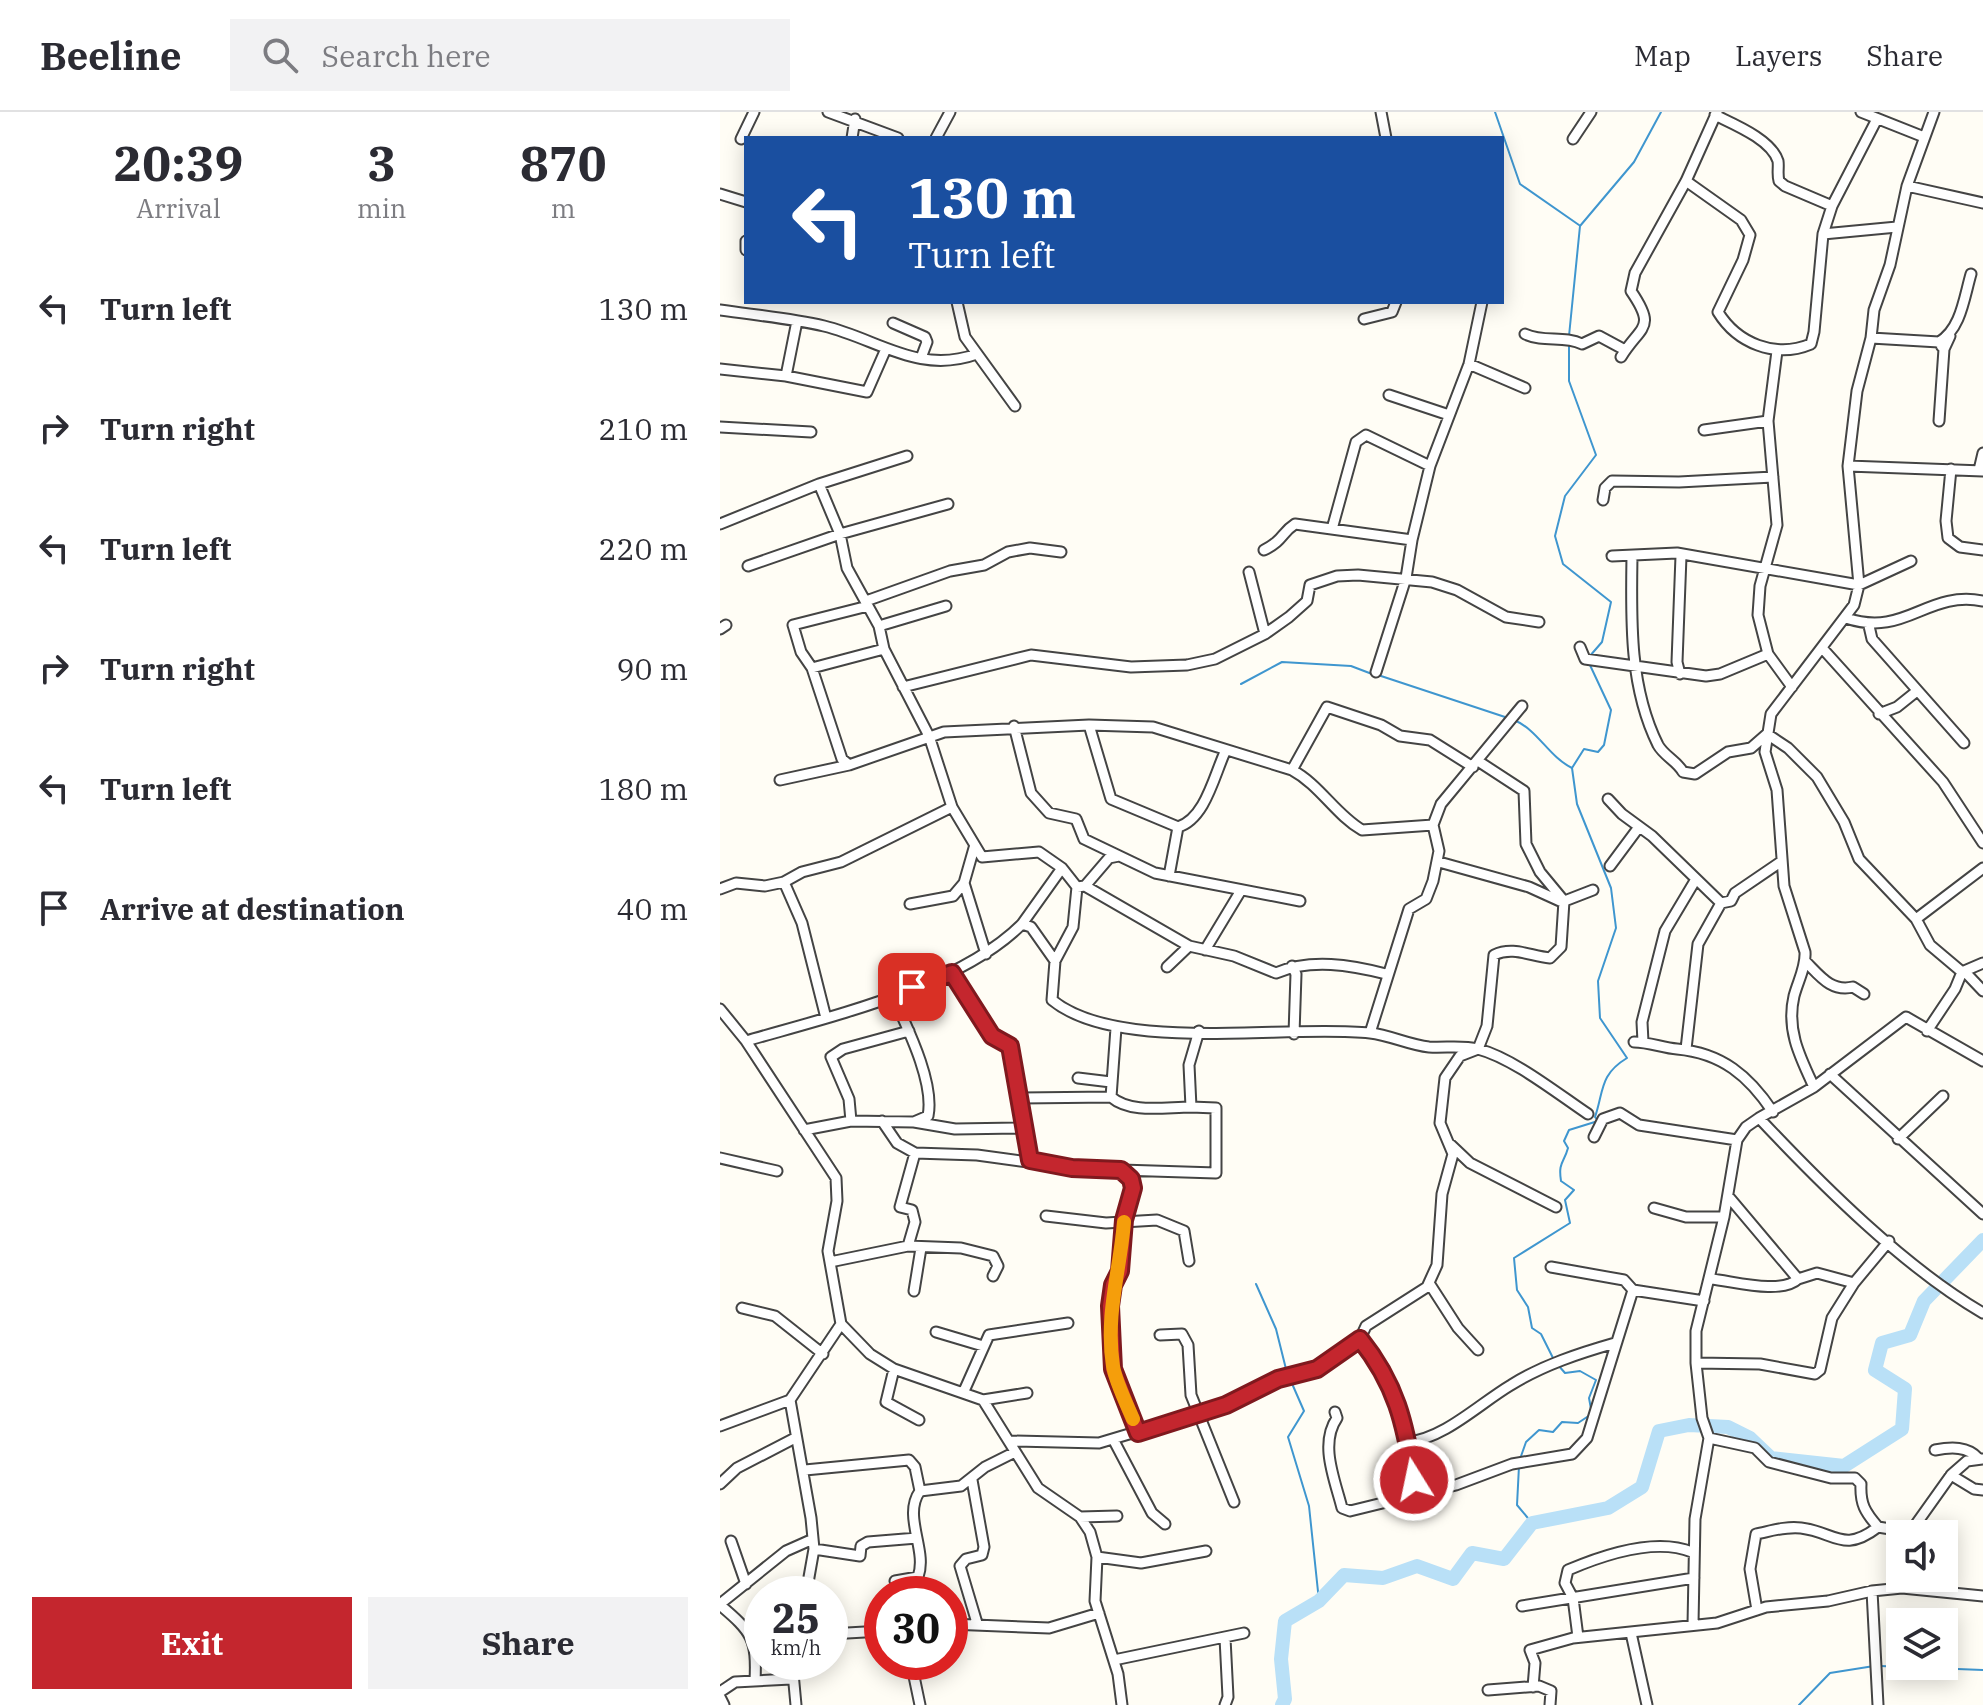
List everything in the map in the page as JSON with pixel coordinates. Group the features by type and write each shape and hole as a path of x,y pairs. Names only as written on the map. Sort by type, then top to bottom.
{"street":[{"path":"741,139 754,112"},
{"path":"828,112 855,119 893,136"},
{"path":"937,136 950,112"},
{"path":"1381,112 1386,136"},
{"path":"1573,139 1591,112"},
{"path":"1861,112 1924,137"},
{"path":"1864,994 1853,987 1842,989 1831,986 1806,962 1784,886 1777,790 1765,752 1771,714 1846,618 1859,585 1848,466 1857,391 1871,338 1874,310 1890,265 1907,186 1934,112"},
{"path":"1525,334 1538,340 1568,339 1582,344 1599,336 1623,354 1645,326 1645,313 1631,291 1635,273 1686,181 1716,113 1741,128 1774,155 1778,163 1779,181 1785,186 1832,206"},
{"path":"852,136 855,119"},
{"path":"1686,181 1741,220 1750,235 1743,260 1718,312 1730,331 1777,351 1811,344 1823,234 1832,206 1877,119"},
{"path":"1907,186 1983,203"},
{"path":"720,194 744,201"},
{"path":"1823,234 1897,227"},
{"path":"1939,421 1942,346 1950,336 1971,274"},
{"path":"957,304 959,321 977,354 1015,406"},
{"path":"1364,319 1392,312 1395,304"},
{"path":"1376,672 1406,578 1430,466 1469,364 1482,304"},
{"path":"720,310 827,327 885,351 921,358 951,363 977,354"},
{"path":"786,376 797,321"},
{"path":"893,323 925,337 927,342 921,358"},
{"path":"1871,338 1942,346"},
{"path":"720,369 786,376 867,392 885,351"},
{"path":"1777,351 1768,421 1777,525 1760,586 1758,615 1768,654 1792,687"},
{"path":"1469,364 1525,388"},
{"path":"1389,395 1449,415"},
{"path":"1704,430 1768,421"},
{"path":"720,427 811,432"},
{"path":"1332,529 1356,442 1366,435 1430,466"},
{"path":"1848,466 1981,470 1983,453"},
{"path":"720,524 819,484 907,456"},
{"path":"1951,469 1946,521 1948,538 1960,547 1983,550"},
{"path":"1603,500 1605,488 1612,481 1679,482 1773,477"},
{"path":"819,484 840,534 847,568 879,626 884,649 929,736 952,807 974,848 990,859 1039,852 1081,886 1189,946 1234,956 1276,973 1292,966 1338,964 1386,974"},
{"path":"748,566 840,534 948,504"},
{"path":"1264,550 1282,541 1288,529 1295,524 1412,540"},
{"path":"849,765 842,759 812,668 801,652 793,625 867,604 950,571 984,565 1008,552 1030,548 1061,552"},
{"path":"1612,556 1677,553 1859,585 1911,561"},
{"path":"1632,556 1635,667 1645,709 1660,749 1683,772 1695,774 1728,752 1751,748 1767,734"},
{"path":"1680,674 1677,662 1681,556"},
{"path":"1249,572 1265,634"},
{"path":"903,687 1031,655 1131,667 1187,665 1215,659 1265,634 1307,601 1310,585 1358,575 1397,581 1406,578 1457,590 1506,617 1539,622"},
{"path":"1846,618 1869,626 1889,624 1952,598 1983,601"},
{"path":"879,626 946,606"},
{"path":"1869,626 1872,639 1964,743"},
{"path":"1580,647 1590,660 1680,674 1720,674 1768,654"},
{"path":"812,668 884,649"},
{"path":"1823,649 1943,782 1983,843"},
{"path":"1879,714 1897,707 1917,691"},
{"path":"1370,1033 1386,974 1399,947 1409,909 1426,899 1439,862 1433,825 1441,804 1522,706"},
{"path":"1011,1441 1069,1444 1113,1439 1226,1405 1278,1379 1317,1369 1360,1339 1366,1326 1429,1283 1437,1265 1442,1194 1453,1154 1440,1123 1445,1078 1460,1056 1478,1049 1487,1026 1494,955 1504,950 1550,958 1561,947 1564,901 1540,872 1526,844 1524,791 1430,740 1400,736 1381,725 1327,707 1292,770"},
{"path":"1089,725 1111,799 1178,827 1192,820 1201,808 1225,752"},
{"path":"780,780 849,765 929,736 1014,726 1153,727 1225,752 1292,770 1310,780 1351,824 1362,830 1433,825"},
{"path":"1014,726 1031,793 1049,813 1076,819 1084,839 1169,876 1240,892 1300,901"},
{"path":"1767,734 1788,748 1817,777 1844,822 1859,859 1916,919 1930,945 1983,991"},
{"path":"1608,799 1721,903"},
{"path":"720,889 736,883 765,886 784,882 802,872 841,862 952,807"},
{"path":"1169,876 1178,827"},
{"path":"1610,866 1639,827"},
{"path":"910,904 953,896 964,883 974,848"},
{"path":"1119,856 1109,858 1081,886 1073,927 1055,961 1052,1000 1116,1028 1294,1034 1370,1033 1428,1047 1478,1049 1507,1063 1588,1114"},
{"path":"1686,1049 1698,944 1721,903 1731,901 1735,893 1782,861"},
{"path":"1439,862 1529,887 1564,901 1593,890"},
{"path":"746,1041 826,1018 952,973 986,954 1022,924 1062,868"},
{"path":"1916,919 1983,868"},
{"path":"1696,879 1665,931 1639,1042 1686,1049 1727,1063 1753,1083 1773,1112"},
{"path":"784,882 802,923 826,1018"},
{"path":"964,883 986,954"},
{"path":"1205,950 1218,923 1240,892"},
{"path":"1022,924 1031,927 1055,961"},
{"path":"1167,967 1189,946"},
{"path":"1806,962 1791,1010 1791,1025 1796,1048 1814,1087"},
{"path":"1927,1031 1964,973 1983,963"},
{"path":"1292,966 1296,974 1294,1034"},
{"path":"952,973 992,1036 1010,1046 1030,1160"},
{"path":"892,994 909,1031 930,1106 928,1116 914,1122"},
{"path":"721,1013 746,1041 836,1178 837,1201 828,1251 841,1324 870,1354 894,1369 983,1400 1011,1441 1013,1453 1038,1488 1080,1517 1090,1532 1097,1557 1095,1601 1114,1660 1122,1705"},
{"path":"1693,1625 1692,1552 1697,1496 1708,1433 1702,1418 1696,1331 1711,1279 1737,1140 1746,1127 1814,1087 1899,1019 1906,1017 1983,1061"},
{"path":"1111,1097 1116,1028"},
{"path":"851,1121 849,1099 831,1057 843,1049 909,1031"},
{"path":"1191,1107 1189,1065 1199,1031"},
{"path":"1830,1074 1983,1214"},
{"path":"1078,1078 1111,1082"},
{"path":"1898,1139 1943,1096"},
{"path":"882,1121 897,1143 915,1153 929,1151 1030,1160 1059,1167 1216,1173 1216,1108 1135,1107 1120,1105 1111,1097 1021,1098"},
{"path":"1594,1137 1603,1119 1620,1113 1639,1125 1737,1140"},
{"path":"1759,1118 1889,1241 1953,1295 1983,1313"},
{"path":"804,1130 851,1121 914,1122 955,1129 1025,1128"},
{"path":"1451,1145 1470,1163 1556,1207"},
{"path":"908,1246 915,1222 912,1210 900,1207 915,1153"},
{"path":"720,1158 777,1171"},
{"path":"1121,1170 1131,1179 1133,1188 1124,1220 1120,1271 1113,1285 1110,1306 1113,1369 1138,1433"},
{"path":"1728,1196 1798,1279"},
{"path":"1654,1208 1686,1217 1724,1217"},
{"path":"1046,1216 1106,1223 1157,1220 1184,1231 1189,1261"},
{"path":"1696,1363 1760,1364 1815,1374 1820,1370 1832,1318 1854,1283 1889,1241"},
{"path":"830,1262 908,1246 961,1248 993,1256 998,1266 993,1276"},
{"path":"914,1291 921,1248"},
{"path":"1551,1267 1567,1267 1624,1280 1633,1290 1704,1301"},
{"path":"1711,1279 1777,1286 1794,1284 1798,1279 1817,1273 1854,1283"},
{"path":"1429,1283 1458,1328 1478,1350"},
{"path":"1335,1412 1337,1418 1329,1430 1330,1461 1342,1508 1350,1511 1456,1485 1512,1464 1572,1454 1587,1438 1633,1290"},
{"path":"742,1308 775,1316 823,1354"},
{"path":"964,1391 989,1335 1019,1333 1068,1323"},
{"path":"720,1426 790,1400 841,1324"},
{"path":"936,1332 983,1346"},
{"path":"1160,1335 1182,1334 1188,1345 1191,1395 1234,1502"},
{"path":"1360,1339 1383,1368 1408,1442 1415,1493"},
{"path":"1408,1442 1426,1440 1514,1382 1615,1343"},
{"path":"894,1369 886,1402 919,1420"},
{"path":"983,1400 1027,1393"},
{"path":"790,1400 795,1438 805,1470 813,1544 809,1576"},
{"path":"1708,1433 1755,1448 1769,1462 1831,1478 1855,1478 1861,1484 1861,1502 1866,1513 1878,1527 1886,1529"},
{"path":"720,1484 737,1468 795,1438"},
{"path":"1113,1439 1152,1513 1165,1524"},
{"path":"1935,1450 1960,1448 1973,1452 1981,1459"},
{"path":"920,1491 961,1486 985,1467 1013,1453"},
{"path":"1921,1520 1951,1475 1967,1461 1981,1459"},
{"path":"805,1470 909,1460 915,1467 920,1491 913,1509 921,1568 918,1576"},
{"path":"1951,1475 1974,1489 1983,1490"},
{"path":"972,1480 984,1547 982,1555 966,1559 960,1566 977,1623"},
{"path":"1080,1517 1117,1516"},
{"path":"1757,1610 1750,1569 1756,1534 1790,1527 1805,1528 1830,1539 1862,1539 1878,1527"},
{"path":"756,1576 786,1551 813,1544 852,1557 860,1556 861,1546 868,1542 917,1538"},
{"path":"731,1541 744,1578"},
{"path":"1578,1637 1573,1598 1565,1583 1568,1570 1614,1553 1658,1547 1692,1552"},
{"path":"1097,1557 1141,1563 1206,1551"},
{"path":"1522,1606 1694,1578"},
{"path":"744,1586 720,1605 748,1628 756,1651 755,1681"},
{"path":"1533,1687 1535,1663 1530,1650 1578,1637 1717,1623 1757,1610 1828,1601 1886,1587"},
{"path":"1872,1591 1878,1705"},
{"path":"1958,1592 1983,1596"},
{"path":"968,1623 1049,1628 1099,1613"},
{"path":"1114,1660 1244,1633"},
{"path":"1631,1633 1647,1705"},
{"path":"1225,1638 1228,1697 1225,1705"},
{"path":"724,1705 720,1694 735,1682 773,1680"},
{"path":"791,1680 796,1705"},
{"path":"915,1680 920,1705"},
{"path":"1488,1690 1533,1687 1551,1691 1550,1705"}],"waterway":[{"path":"1495,112 1503,136"},
{"path":"1569,336 1580,226 1634,162 1661,112"},
{"path":"1504,138 1520,184 1579,225"},
{"path":"1569,342 1569,381 1596,455 1565,496 1555,536 1563,564 1611,602 1602,642 1589,657"},
{"path":"1241,684 1282,662 1351,666 1372,674"},
{"path":"1554,1360 1541,1334 1532,1328 1528,1307 1517,1290 1514,1258 1570,1223 1565,1200 1574,1190 1561,1181 1560,1175 1568,1148 1564,1141 1569,1130 1598,1121 1595,1117 1607,1077 1627,1058 1600,1018 1598,981 1616,928 1611,888 1577,804 1572,768 1584,749 1598,752 1604,745 1611,710 1589,663"},
{"path":"1378,675 1508,718"},
{"path":"1514,720 1530,730 1556,757 1572,768"},
{"path":"1282,1705 1285,1699 1281,1659 1285,1621 1319,1601 1344,1575 1383,1578 1417,1566 1453,1579 1472,1553 1504,1559 1532,1523 1608,1508 1642,1487 1659,1431 1689,1425 1728,1427 1750,1438 1771,1458 1844,1466 1902,1429 1905,1389 1875,1370 1882,1343 1910,1335 1924,1301 1983,1240"},
{"path":"1256,1284 1276,1329 1287,1373"},
{"path":"1558,1365 1565,1373 1580,1371 1596,1380 1589,1398 1591,1409"},
{"path":"1290,1379 1304,1411 1288,1437 1309,1506 1319,1601"},
{"path":"1520,1459 1526,1442 1539,1430 1553,1432 1562,1422 1578,1423 1590,1415"},
{"path":"1519,1466 1517,1505 1532,1523"},
{"path":"1799,1705 1830,1673 1874,1666"},
{"path":"1880,1666 1983,1670"}],"slow traffic":[{"path":"1124,1222 1120,1271 1113,1285 1110,1306 1113,1369 1133,1419"}],"route":[{"path":"912,987 952,973 992,1036 1002,1045 1010,1046 1030,1160 1072,1168 1121,1170 1131,1179 1133,1188 1124,1220 1120,1271 1113,1285 1110,1306 1113,1369 1138,1433 1226,1405 1278,1379 1317,1369 1360,1339 1383,1368 1395,1396 1408,1442 1414,1480"}]}
